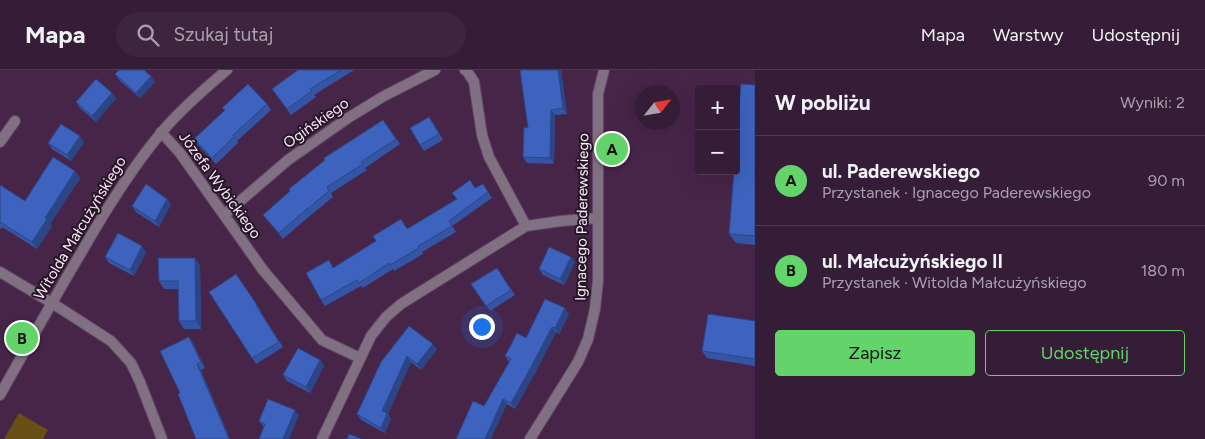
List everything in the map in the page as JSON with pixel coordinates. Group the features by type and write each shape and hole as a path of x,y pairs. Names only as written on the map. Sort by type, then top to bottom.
{"street":[{"name":"Witolda Małcużyńskiego","path":"0,395 110,204 137,163 161,132 191,100 227,70"},
{"name":"Ogińskiego","path":"224,215 288,160 348,118 384,96 435,70"},
{"path":"465,70 474,82 482,136 489,157 526,226"},
{"name":"Ignacego Paderewskiego","path":"530,439 578,362 588,338 595,309 598,280 598,94 604,70"},
{"path":"0,142 15,121"},
{"name":"Józefa Wybickiego","path":"161,132 180,153 263,270 322,340 360,358"},
{"path":"322,439 371,336 386,317 401,304 526,226 598,218"},
{"path":"0,272 110,341 131,363 162,439"}],"shaded area":[{"path":"19,413 48,430 43,439 4,439"}],"building":[{"path":"119,70 144,70 151,76 136,93 115,74"},
{"path":"298,70 341,70 310,89 312,91 287,109 272,89"},
{"path":"520,70 558,70 563,108 551,110 550,158 523,157 524,127 528,128"},
{"path":"96,79 112,93 92,116 76,102"},
{"path":"248,84 267,104 233,135 234,137 212,158 194,139 225,110 222,108"},
{"path":"741,84 755,85 755,236 729,234 734,175 740,175"},
{"path":"429,117 439,134 420,145 410,128"},
{"path":"383,120 396,139 361,162 363,164 327,187 329,191 279,233 263,215 290,191 289,189 325,160 324,158"},
{"path":"61,124 80,136 67,155 48,143"},
{"path":"53,157 75,171 32,242 0,222 0,185 25,201"},
{"path":"470,180 475,188 483,184 488,192 449,221 452,226 418,246 419,248 390,265 389,263 359,283 357,280 321,300 306,273 329,260 333,268 376,241 373,236 401,219 407,229 457,199 452,193"},
{"path":"146,184 167,199 155,221 132,206"},
{"path":"118,233 142,246 130,270 105,257"},
{"path":"549,247 571,257 560,279 539,269"},
{"path":"158,258 195,258 196,321 179,321 178,281 159,281"},
{"path":"497,268 511,290 486,306 471,284"},
{"path":"236,274 279,342 252,358 209,292"},
{"path":"545,299 565,308 555,328 552,327 511,403 503,399 485,439 456,439 473,401 484,406 511,359 505,356 517,333 526,338"},
{"path":"708,314 755,321 755,359 702,351"},
{"path":"409,326 433,344 417,364 407,356 382,411 387,413 381,428 357,414 381,362"},
{"path":"189,337 201,362 197,364 229,439 196,439 178,394 180,393 160,351"},
{"path":"298,348 320,360 306,387 283,375"},
{"path":"268,399 295,410 283,439 259,439 265,424 259,421"},
{"path":"349,434 362,439 347,439"}],"place":[{"name":"ul. Paderewskiego","path":"612,149"},
{"name":"ul. Małcużyńskiego II","path":"22,338"}]}
